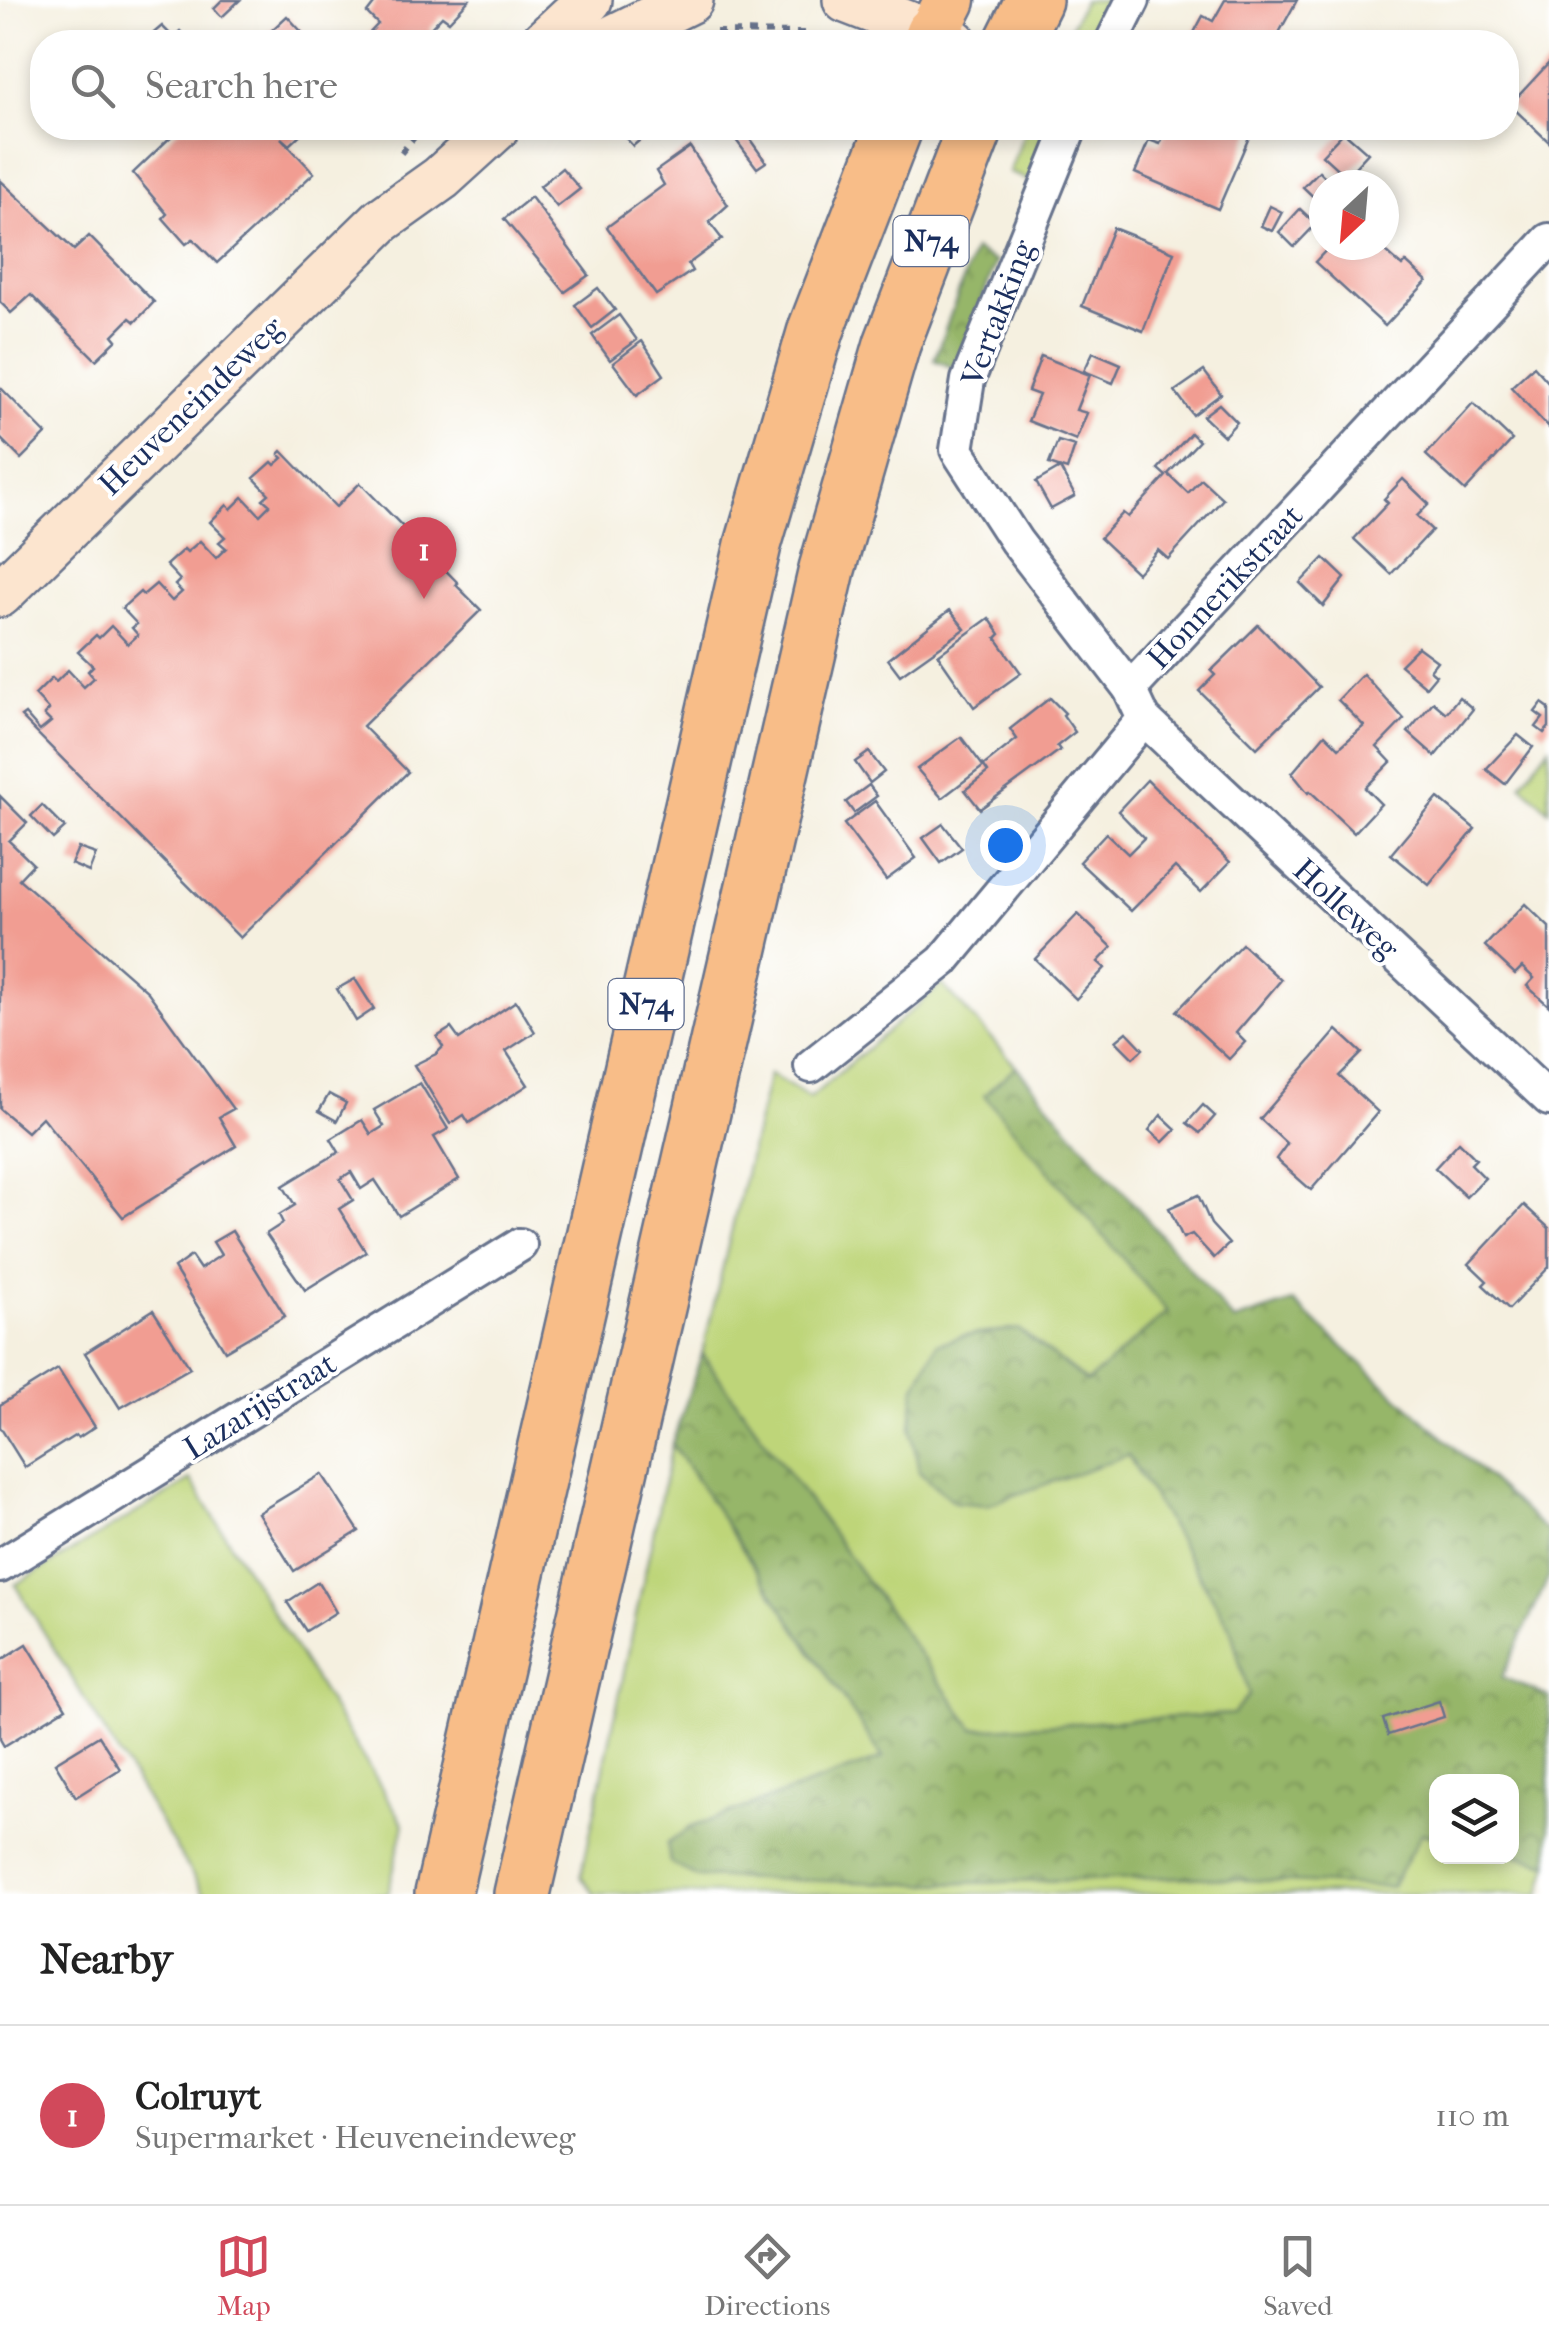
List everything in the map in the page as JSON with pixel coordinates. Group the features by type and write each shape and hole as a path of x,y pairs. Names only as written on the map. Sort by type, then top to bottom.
{"highway":[{"name":"N74","path":"442,1894 753,544 816,330 889,140"},
{"name":"N74","path":"522,1894 827,569 892,344 971,140"}],"street":[{"path":"846,0 942,30"},
{"path":"1118,30 1133,0"},
{"path":"586,23 700,16"},
{"name":"Heuveneindeweg","path":"382,220 421,161 440,140"},
{"name":"Heuveneindeweg","path":"0,594 382,220 441,178 483,140"},
{"name":"Vertakking","path":"1065,140 968,380 957,450 1016,540 1130,689"},
{"name":"Honnerikstraat","path":"810,1066 943,960 1144,720 1130,689 1549,240"},
{"name":"Holleweg","path":"1144,720 1549,1099"},
{"name":"Lazarijstraat","path":"0,1566 520,1245"}],"path":[{"path":"700,16 783,30"}],"green space":[{"path":"1084,0 1111,0 1097,30 1069,30"},
{"path":"1021,140 1049,140 1031,182 1009,172"},
{"path":"974,250 996,262 957,369 934,360"},
{"path":"1549,747 1549,810 1521,784"},
{"path":"942,984 1016,1066 985,1095 1168,1312 1087,1382 1018,1329 937,1344 915,1389 911,1429 987,1504 1128,1454 1230,1627 1249,1695 1233,1714 974,1729 702,1354 769,1074 810,1098"},
{"path":"1016,1066 1234,1321 1293,1302 1549,1533 1549,1577 1502,1677 1549,1697 1549,1864 1519,1856 1519,1774 1429,1774 1429,1834 1422,1833 1391,1887 1184,1877 924,1884 696,1877 670,1862 667,1844 689,1828 883,1758 672,1444 702,1354 974,1729 1233,1714 1249,1695 1230,1627 1128,1455 987,1505 954,1502 919,1472 911,1429 915,1389 937,1344 963,1336 1018,1329 1087,1382 1168,1312 984,1095"},
{"path":"672,1444 884,1758 689,1828 924,1884 1184,1877 1422,1832 1429,1834 1429,1864 1519,1864 1519,1856 1549,1864 1541,1894 595,1894 581,1877"},
{"path":"191,1480 404,1824 388,1894 204,1894 15,1585"}],"building":[{"path":"222,0 240,0 222,17 214,8"},
{"path":"377,0 469,0 449,21 442,16 429,30 372,30 378,24 367,13"},
{"path":"1225,0 1297,0 1281,30 1195,30 1203,16 1213,21"},
{"path":"287,16 300,30 272,30"},
{"path":"1549,63 1549,142 1519,114 1519,95"},
{"path":"167,140 283,140 314,173 217,263 193,239 186,244 133,173"},
{"path":"736,140 750,140 766,162 757,168"},
{"path":"1149,140 1160,144 1162,140 1248,140 1218,209 1135,173"},
{"path":"1336,140 1353,140 1368,153 1352,170 1338,170 1322,155"},
{"path":"690,147 728,205 709,222 722,239 688,264 692,271 656,295 607,227 664,185 656,171"},
{"path":"562,168 580,189 557,207 540,186"},
{"path":"0,180 74,250 89,236 154,302 135,322 130,318 113,335 117,340 96,360 31,295 11,313 0,302"},
{"path":"531,197 589,275 565,292 504,219"},
{"path":"1270,206 1282,212 1272,231 1261,226"},
{"path":"1300,209 1309,217 1309,231 1294,247 1279,232"},
{"path":"1113,228 1174,252 1143,331 1082,306"},
{"path":"1395,260 1402,266 1406,262 1427,281 1385,326 1315,262"},
{"path":"598,288 615,310 592,328 575,305"},
{"path":"619,315 637,340 610,360 592,335"},
{"path":"642,341 664,375 637,395 613,363"},
{"path":"1093,352 1121,364 1113,383 1084,371"},
{"path":"1041,356 1090,375 1076,410 1087,413 1076,440 1028,421 1039,395 1028,391"},
{"path":"1534,366 1549,383 1549,428 1511,387"},
{"path":"1204,371 1221,394 1193,415 1175,391"},
{"path":"0,387 46,434 21,459 0,438"},
{"path":"1473,403 1512,440 1465,491 1426,455"},
{"path":"1219,404 1237,422 1224,436 1203,416"},
{"path":"1191,433 1199,441 1168,474 1188,493 1201,479 1223,499 1168,559 1158,550 1137,573 1100,538 1123,513 1128,517 1166,476 1158,469"},
{"path":"1058,441 1075,446 1067,470 1049,464"},
{"path":"282,451 336,507 360,483 481,610 363,726 408,772 240,938 21,717 25,714 40,731 51,722 44,715 49,710 35,695 52,678 56,682 68,670 84,687 94,678 88,671 93,666 78,652 96,635 99,638 111,626 128,644 138,635 132,628 137,624 122,608 140,592 143,595 156,584 172,601 182,592 175,585 180,580 166,565 184,549 187,552 200,541 216,558 226,548 219,542 225,537 210,522 227,505 231,509 243,497 260,515 270,505 263,499 269,494 254,478 283,458 279,454"},
{"path":"1060,468 1075,496 1051,509 1036,482"},
{"path":"1403,479 1429,504 1417,516 1432,530 1391,574 1354,539 1388,503 1384,499"},
{"path":"1324,558 1345,578 1323,606 1300,583"},
{"path":"950,610 965,629 900,675 888,659"},
{"path":"989,618 1000,634 996,638 1021,673 974,707 938,655"},
{"path":"1258,625 1319,687 1257,748 1199,691 1215,675 1211,671"},
{"path":"1418,647 1437,661 1430,670 1436,675 1426,687 1400,665"},
{"path":"1363,674 1404,719 1377,747 1391,762 1365,788 1381,804 1354,833 1308,793 1292,773 1325,734 1339,748 1364,726 1338,700"},
{"path":"1459,697 1473,709 1435,756 1408,732 1433,702 1446,713"},
{"path":"1050,698 1065,713 1075,732 1057,746 1060,750 980,809 965,790 988,772 984,766 942,798 917,769 961,737 983,766 1017,739 1010,729"},
{"path":"1542,703 1549,708 1549,727 1544,733 1536,727 1543,718 1535,712"},
{"path":"1518,735 1533,747 1505,784 1486,769"},
{"path":"869,752 884,772 870,783 855,762"},
{"path":"1147,780 1230,862 1201,892 1175,867 1131,911 1079,862 1106,833 1128,854 1144,838 1118,811"},
{"path":"869,785 877,796 854,813 846,802"},
{"path":"0,796 27,823 9,841 33,864 19,879 148,992 233,1109 219,1117 236,1146 123,1217 42,1117 27,1132 0,1109"},
{"path":"1438,798 1475,829 1429,885 1391,854"},
{"path":"875,801 916,858 886,880 844,824"},
{"path":"42,805 65,828 53,839 31,816"},
{"path":"943,824 962,848 941,863 923,838"},
{"path":"78,848 96,854 89,872 71,864"},
{"path":"1525,904 1549,927 1549,1006 1527,986 1534,978 1522,967 1515,974 1485,946"},
{"path":"1078,914 1112,947 1098,962 1105,968 1076,999 1035,959"},
{"path":"1242,944 1281,980 1236,1033 1245,1042 1229,1059 1177,1011"},
{"path":"355,979 374,1009 356,1021 337,989"},
{"path":"516,1001 535,1032 506,1051 528,1085 469,1123 464,1115 450,1124 414,1065 443,1047 437,1037 451,1028 459,1039"},
{"path":"1337,1030 1362,1053 1339,1076 1378,1112 1311,1190 1276,1159 1287,1144 1260,1119"},
{"path":"1127,1032 1143,1049 1133,1058 1116,1041"},
{"path":"420,1083 448,1129 434,1137 459,1179 399,1216 375,1180 361,1189 351,1172 340,1179 353,1200 339,1209 366,1252 305,1290 266,1234 283,1223 279,1215 295,1205 283,1186 339,1152 331,1139 362,1120 371,1134 384,1126 374,1110"},
{"path":"329,1094 346,1103 337,1121 319,1111"},
{"path":"1203,1105 1215,1116 1200,1133 1187,1123"},
{"path":"1161,1115 1176,1129 1163,1142 1149,1130"},
{"path":"1459,1142 1476,1159 1471,1164 1485,1178 1466,1197 1435,1168"},
{"path":"1198,1195 1211,1224 1229,1244 1214,1258 1192,1234 1183,1238 1169,1208"},
{"path":"1524,1205 1549,1228 1549,1267 1509,1309 1483,1285 1487,1281 1469,1264"},
{"path":"232,1231 285,1316 225,1351 174,1268 191,1256 200,1269 221,1255 213,1242"},
{"path":"153,1310 190,1368 120,1408 85,1353"},
{"path":"58,1369 95,1427 25,1467 0,1427 0,1405"},
{"path":"322,1474 359,1531 294,1571 258,1513"},
{"path":"318,1582 336,1612 306,1631 287,1602"},
{"path":"27,1644 66,1708 4,1746 0,1739 0,1661"},
{"path":"1439,1701 1444,1717 1388,1735 1383,1719"},
{"path":"99,1736 120,1769 76,1797 55,1763"}],"place":[{"name":"Colruyt","path":"424,599"}]}
